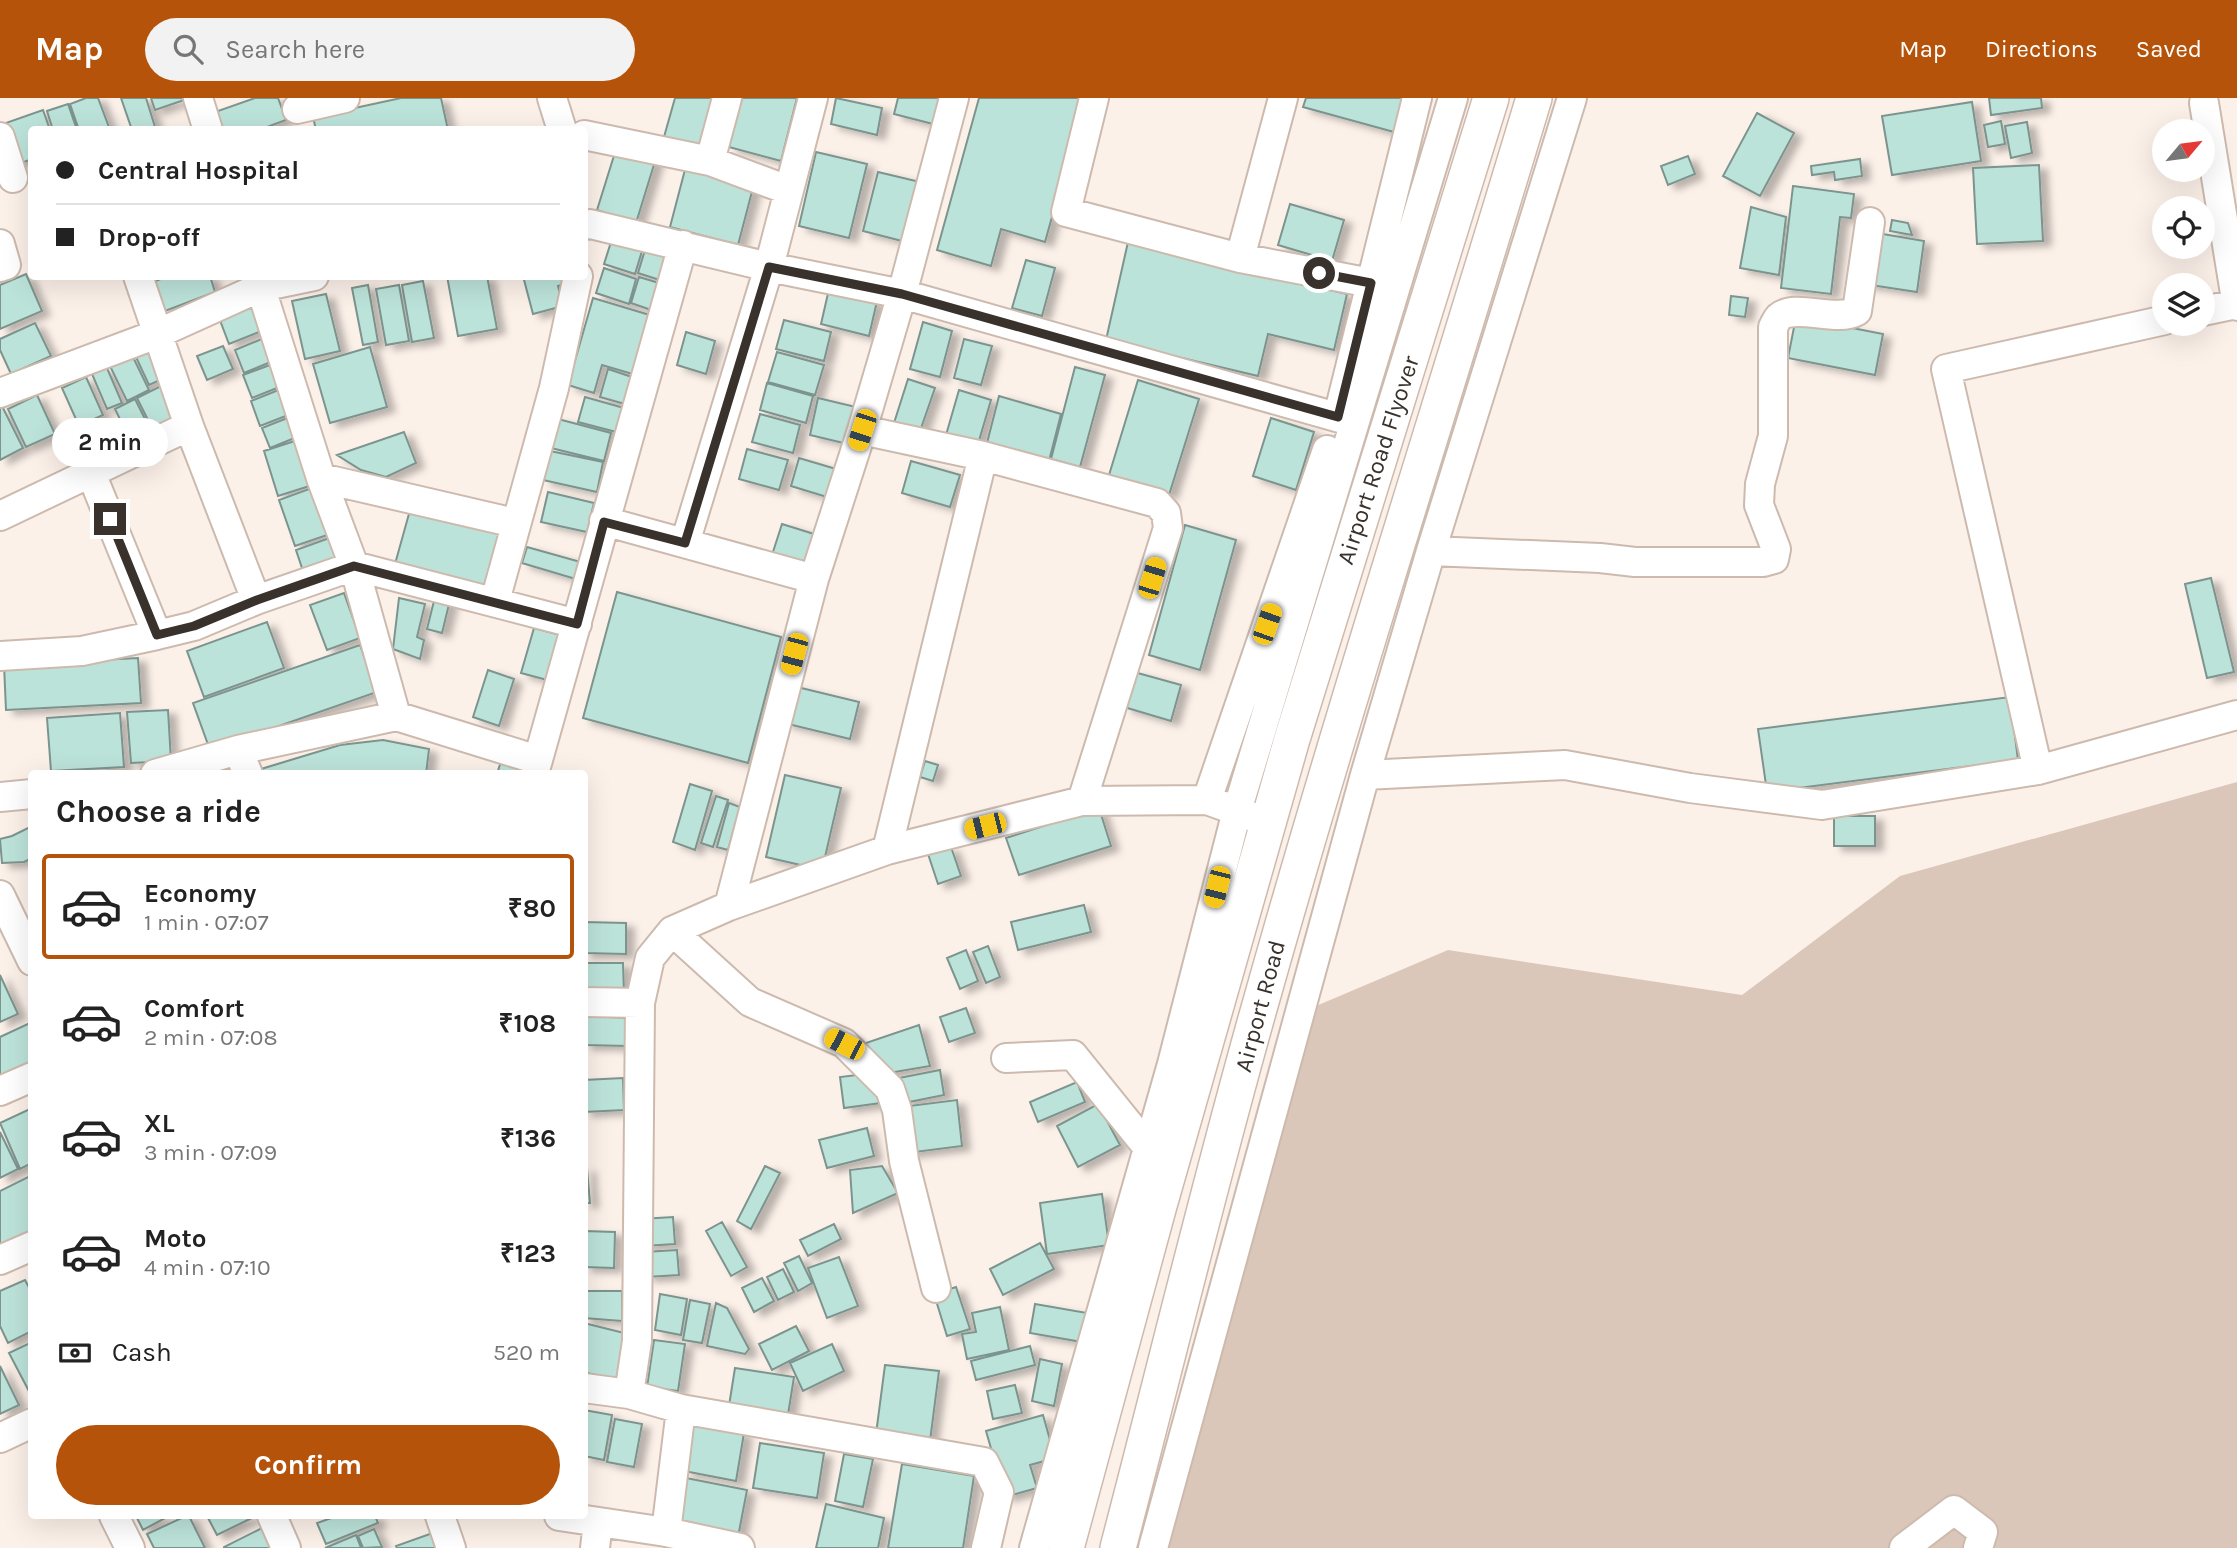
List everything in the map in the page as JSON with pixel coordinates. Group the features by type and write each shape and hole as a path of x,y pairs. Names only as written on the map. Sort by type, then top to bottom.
{"main road":[{"name":"Airport Road Flyover","path":"1113,1320 1269,822 1353,536 1491,98"},
{"name":"Airport Road Flyover","path":"1435,464 1534,98"},
{"name":"Airport Road","path":"1118,1548 1261,1001 1341,724 1435,464"},
{"path":"1066,1548 1113,1320"}],"street":[{"path":"198,98 207,126"},
{"path":"298,112 345,98"},
{"path":"552,98 561,126"},
{"path":"710,160 726,98"},
{"path":"685,543 769,267 813,98"},
{"path":"729,906 814,579 902,294 954,98"},
{"path":"1094,98 1066,212 1240,258 1382,287"},
{"path":"1240,258 1283,98"},
{"path":"1034,1548 1113,1320 1148,1148 1237,811 1382,287 1417,98"},
{"path":"1382,287 1453,98"},
{"path":"1153,1548 1365,775 1431,551 1435,464 1572,98"},
{"path":"2204,103 2237,305 2215,309"},
{"path":"588,136 710,160 788,190"},
{"path":"0,137 15,178"},
{"path":"1431,551 1600,558 1635,562 1763,562 1774,559 1776,549 1759,505 1760,484 1773,436 1773,327 1779,317 1790,313 1849,316 1857,311 1870,222"},
{"path":"588,225 902,294 1346,419"},
{"path":"0,244 6,265 0,267"},
{"path":"184,770 243,762 396,716 536,767 683,245"},
{"path":"139,280 189,426 257,600"},
{"path":"0,393 157,334 259,282 277,280"},
{"path":"495,601 554,388 577,280"},
{"path":"259,282 321,478 354,566 396,716"},
{"path":"2038,770 1946,369 2152,323"},
{"path":"1207,800 1346,419"},
{"path":"0,516 189,426"},
{"path":"862,430 983,456 1157,503 1166,513 1168,528 1082,801"},
{"path":"887,850 983,456"},
{"path":"91,473 157,635"},
{"path":"321,478 515,523"},
{"path":"604,522 814,579"},
{"path":"0,656 82,651 194,626 257,600 354,566 577,624"},
{"path":"1365,775 1565,765 1690,788 1822,805 2038,770 2237,715"},
{"path":"0,797 28,794"},
{"path":"629,1394 637,1340 640,1003 650,958 672,930 729,906 887,850 1082,801 1207,800 1269,822"},
{"path":"0,895 28,953"},
{"path":"672,930 750,1002 844,1044 890,1089 897,1110 904,1161 936,1288"},
{"path":"588,1002 640,1003"},
{"path":"1006,1058 1073,1055 1148,1148"},
{"path":"0,1091 28,1079"},
{"path":"0,1260 28,1248"},
{"path":"588,1389 629,1394 681,1409 984,1462 999,1492 986,1548"},
{"path":"666,1532 681,1409"},
{"path":"0,1438 28,1425"},
{"path":"1904,1548 1954,1510 1983,1532 1978,1548"},
{"path":"116,1519 130,1548"},
{"path":"273,1519 286,1548"},
{"path":"441,1519 451,1548"},
{"path":"565,1519 596,1535 666,1532 728,1547"}],"shaded area":[{"path":"2237,782 2237,1548 1155,1548 1316,1006 1448,950 1742,995 1900,876"}],"building":[{"path":"86,98 98,98 108,126 78,126 70,104"},
{"path":"121,98 146,98 155,126 131,126"},
{"path":"151,98 187,98 187,99 155,110"},
{"path":"255,98 278,98 286,120 270,126 220,126 215,112"},
{"path":"401,98 441,98 447,126 315,126 313,117"},
{"path":"675,98 718,98 703,155 662,144"},
{"path":"742,98 797,98 781,161 729,147"},
{"path":"836,98 882,108 877,135 831,124"},
{"path":"898,98 944,98 937,125 894,114"},
{"path":"979,98 1085,98 1045,242 1001,229 991,266 937,250"},
{"path":"1306,98 1403,98 1394,132 1303,107"},
{"path":"1989,98 2041,98 2042,108 1991,115"},
{"path":"1972,102 1981,161 1892,175 1882,116"},
{"path":"68,104 76,126 52,126 47,111"},
{"path":"43,110 49,126 28,126 28,160 13,166 0,125"},
{"path":"1757,113 1794,133 1760,196 1723,176"},
{"path":"2001,121 2005,144 1988,147 1984,125"},
{"path":"2027,122 2032,153 2011,158 2005,126"},
{"path":"617,146 656,158 636,223 597,210"},
{"path":"816,152 867,164 849,238 799,226"},
{"path":"1688,156 1695,174 1668,185 1661,166"},
{"path":"1860,159 1862,176 1835,180 1834,172 1812,175 1811,166"},
{"path":"687,162 755,180 738,245 670,227"},
{"path":"2039,165 2043,241 1977,244 1973,168"},
{"path":"878,172 920,182 906,242 863,231"},
{"path":"1793,186 1854,194 1851,218 1840,217 1831,294 1781,288"},
{"path":"1290,204 1344,220 1332,261 1278,245"},
{"path":"1751,207 1786,217 1779,275 1740,268"},
{"path":"1892,220 1908,223 1912,235 1890,231"},
{"path":"1871,232 1924,241 1917,292 1864,284"},
{"path":"611,242 642,251 635,274 604,264"},
{"path":"1128,242 1347,294 1334,350 1268,334 1258,376 1106,340"},
{"path":"645,250 676,260 669,283 638,273"},
{"path":"1026,260 1055,268 1042,316 1012,308"},
{"path":"604,268 636,279 629,304 596,293"},
{"path":"26,274 42,311 0,329 0,285"},
{"path":"639,277 669,286 660,313 631,303"},
{"path":"211,280 215,292 165,311 153,282"},
{"path":"448,280 488,280 497,329 458,336"},
{"path":"524,280 564,280 565,284 558,286 563,306 533,314"},
{"path":"423,281 434,338 412,342 402,285"},
{"path":"368,285 378,342 363,345 352,288"},
{"path":"399,285 409,341 386,345 376,289"},
{"path":"829,289 877,301 869,336 821,324"},
{"path":"326,294 340,351 305,359 292,301"},
{"path":"1731,296 1748,298 1745,317 1729,315"},
{"path":"593,298 653,316 636,375 602,365 594,393 568,385"},
{"path":"252,301 264,330 229,344 218,315"},
{"path":"1796,317 1883,334 1875,375 1788,358"},
{"path":"784,320 831,332 824,361 776,349"},
{"path":"923,322 952,331 940,377 910,369"},
{"path":"35,323 51,356 11,374 0,350 0,339"},
{"path":"686,332 715,341 706,374 677,365"},
{"path":"269,336 278,359 244,373 235,350"},
{"path":"964,339 992,346 981,385 954,378"},
{"path":"223,346 233,369 207,380 197,356"},
{"path":"370,347 387,407 330,423 313,364"},
{"path":"155,348 169,376 149,385 136,357"},
{"path":"777,352 824,365 815,395 768,382"},
{"path":"132,355 149,390 127,401 110,366"},
{"path":"278,362 287,384 252,398 243,375"},
{"path":"1075,367 1105,375 1080,467 1051,459"},
{"path":"107,368 122,403 107,409 92,374"},
{"path":"608,369 632,377 625,404 600,397"},
{"path":"86,377 103,415 79,426 62,388"},
{"path":"908,379 935,388 920,431 894,423"},
{"path":"1138,380 1199,399 1169,495 1109,475"},
{"path":"767,383 813,396 806,423 760,410"},
{"path":"161,386 177,418 153,430 137,398"},
{"path":"286,387 296,412 260,426 251,401"},
{"path":"959,390 991,400 978,444 946,435"},
{"path":"37,395 55,434 26,447 8,409"},
{"path":"999,396 1061,414 1049,461 986,447"},
{"path":"585,397 631,410 624,434 578,422"},
{"path":"818,398 860,408 852,445 810,435"},
{"path":"135,399 149,427 129,438 115,409"},
{"path":"2,406 23,448 0,460 0,407"},
{"path":"760,414 800,425 793,453 752,442"},
{"path":"295,415 302,435 270,448 262,428"},
{"path":"1271,418 1314,432 1296,490 1253,476"},
{"path":"558,419 611,433 604,461 551,448"},
{"path":"404,432 416,463 386,477 361,470 337,455"},
{"path":"307,437 322,482 278,496 264,451"},
{"path":"747,449 788,460 779,490 739,479"},
{"path":"550,451 603,462 597,492 543,480"},
{"path":"799,458 836,469 827,497 791,486"},
{"path":"911,461 960,475 950,507 902,493"},
{"path":"320,485 336,532 295,546 279,500"},
{"path":"548,492 594,503 587,532 541,522"},
{"path":"412,503 508,532 490,593 395,564"},
{"path":"782,524 814,534 804,568 771,558"},
{"path":"1185,525 1236,540 1200,670 1149,655"},
{"path":"335,536 344,560 304,574 296,550"},
{"path":"527,547 584,563 579,580 522,563"},
{"path":"2211,578 2234,672 2207,678 2185,584"},
{"path":"617,592 781,637 748,763 583,718"},
{"path":"344,593 360,638 327,650 310,605"},
{"path":"435,597 450,600 442,633 427,629"},
{"path":"399,598 425,604 417,637 424,640 420,659 393,649"},
{"path":"267,622 284,668 204,697 187,651"},
{"path":"534,628 564,636 551,681 521,673"},
{"path":"360,645 377,692 210,750 193,703"},
{"path":"138,658 141,703 6,710 4,665"},
{"path":"488,670 514,679 499,726 473,717"},
{"path":"1134,672 1181,685 1171,721 1124,707"},
{"path":"793,686 859,702 850,739 784,723"},
{"path":"2010,697 2018,760 1767,792 1758,729"},
{"path":"168,710 171,761 131,763 127,712"},
{"path":"120,713 124,767 51,770 47,718"},
{"path":"383,740 429,749 426,770 261,770 340,745"},
{"path":"502,758 524,770 498,770"},
{"path":"925,761 938,765 933,781 920,777"},
{"path":"785,775 841,788 822,870 766,857"},
{"path":"690,784 712,791 695,850 673,842"},
{"path":"716,796 728,800 713,847 701,843"},
{"path":"729,803 740,807 728,850 717,847"},
{"path":"1099,808 1111,846 1019,875 1006,838"},
{"path":"1834,816 1875,816 1875,846 1834,846"},
{"path":"28,828 28,860 2,863 0,839"},
{"path":"951,847 961,876 938,884 928,854"},
{"path":"1084,905 1091,932 1018,950 1011,922"},
{"path":"588,922 626,923 626,954 588,953"},
{"path":"988,946 1000,977 986,983 973,952"},
{"path":"966,950 978,981 960,989 947,958"},
{"path":"588,963 623,963 624,995 588,995"},
{"path":"0,975 18,1014 0,1022"},
{"path":"966,1008 975,1033 949,1042 940,1017"},
{"path":"588,1016 630,1018 629,1046 588,1045"},
{"path":"28,1024 28,1071 3,1082 0,1074 0,1037"},
{"path":"919,1025 930,1066 883,1074 863,1044"},
{"path":"940,1070 944,1095 904,1103 899,1078"},
{"path":"873,1073 888,1102 844,1108 840,1077"},
{"path":"623,1078 624,1110 588,1112 588,1080"},
{"path":"1077,1082 1085,1102 1038,1122 1030,1102"},
{"path":"957,1100 962,1146 907,1153 901,1107"},
{"path":"1098,1104 1120,1145 1078,1167 1057,1126"},
{"path":"28,1110 28,1165 20,1169 0,1123"},
{"path":"867,1128 874,1156 827,1168 819,1140"},
{"path":"0,1132 18,1169 0,1178"},
{"path":"765,1166 780,1173 751,1229 737,1221"},
{"path":"882,1166 898,1193 853,1213 850,1170"},
{"path":"28,1177 28,1233 0,1246 0,1191"},
{"path":"1102,1194 1109,1245 1047,1254 1040,1203"},
{"path":"673,1217 675,1244 643,1246 641,1219"},
{"path":"722,1222 747,1267 731,1276 706,1231"},
{"path":"834,1224 841,1239 808,1256 800,1240"},
{"path":"588,1231 615,1232 614,1268 588,1267"},
{"path":"1040,1243 1054,1269 1003,1295 990,1269"},
{"path":"677,1250 679,1275 646,1277 644,1252"},
{"path":"799,1256 812,1283 798,1291 784,1263"},
{"path":"839,1257 858,1306 827,1318 808,1268"},
{"path":"783,1269 794,1292 778,1300 767,1277"},
{"path":"762,1278 774,1301 754,1312 742,1288"},
{"path":"25,1280 28,1286 28,1333 8,1343 0,1326 0,1291"},
{"path":"956,1287 970,1329 947,1336 934,1294"},
{"path":"588,1291 622,1291 622,1321 588,1318"},
{"path":"660,1294 687,1299 681,1335 655,1330"},
{"path":"690,1300 710,1304 702,1343 683,1340"},
{"path":"716,1303 727,1308 749,1349 745,1354 707,1346"},
{"path":"1035,1304 1087,1313 1082,1342 1030,1333"},
{"path":"1000,1307 1009,1350 967,1359 962,1334 976,1332 972,1313"},
{"path":"588,1324 632,1335 621,1382 588,1373"},
{"path":"796,1326 809,1351 772,1370 759,1344"},
{"path":"654,1340 685,1344 678,1391 647,1387"},
{"path":"28,1344 28,1389 9,1353"},
{"path":"832,1344 844,1371 803,1391 790,1363"},
{"path":"1030,1346 1035,1365 976,1380 971,1361"},
{"path":"1040,1359 1062,1364 1054,1406 1032,1401"},
{"path":"885,1365 939,1371 930,1441 876,1434"},
{"path":"0,1366 19,1405 0,1414"},
{"path":"735,1368 794,1377 787,1421 728,1412"},
{"path":"1015,1385 1022,1413 993,1419 987,1391"},
{"path":"588,1411 612,1415 604,1460 588,1457"},
{"path":"1043,1415 1055,1458 1030,1465 1037,1488 1005,1497 986,1431"},
{"path":"615,1419 642,1424 634,1467 607,1462"},
{"path":"693,1423 744,1433 736,1481 684,1471"},
{"path":"760,1443 824,1453 817,1498 753,1488"},
{"path":"844,1454 873,1459 863,1507 835,1501"},
{"path":"902,1464 974,1476 963,1548 888,1548"},
{"path":"681,1477 747,1490 738,1537 672,1523"},
{"path":"826,1504 884,1518 878,1548 816,1548"},
{"path":"138,1519 163,1519 143,1530"},
{"path":"180,1519 190,1519 205,1548 154,1548 147,1534"},
{"path":"209,1519 250,1519 217,1535"},
{"path":"328,1519 376,1519 378,1523 326,1544 317,1523"},
{"path":"262,1528 273,1548 224,1548 224,1547"},
{"path":"374,1529 382,1547 363,1548 358,1536"},
{"path":"441,1530 447,1548 396,1546"},
{"path":"356,1535 361,1548 325,1548"}],"route":[{"path":"110,519 157,635 194,626 257,600 354,566 577,624 604,522 685,543 769,267 902,294 1338,417 1371,283 1319,273"}]}
